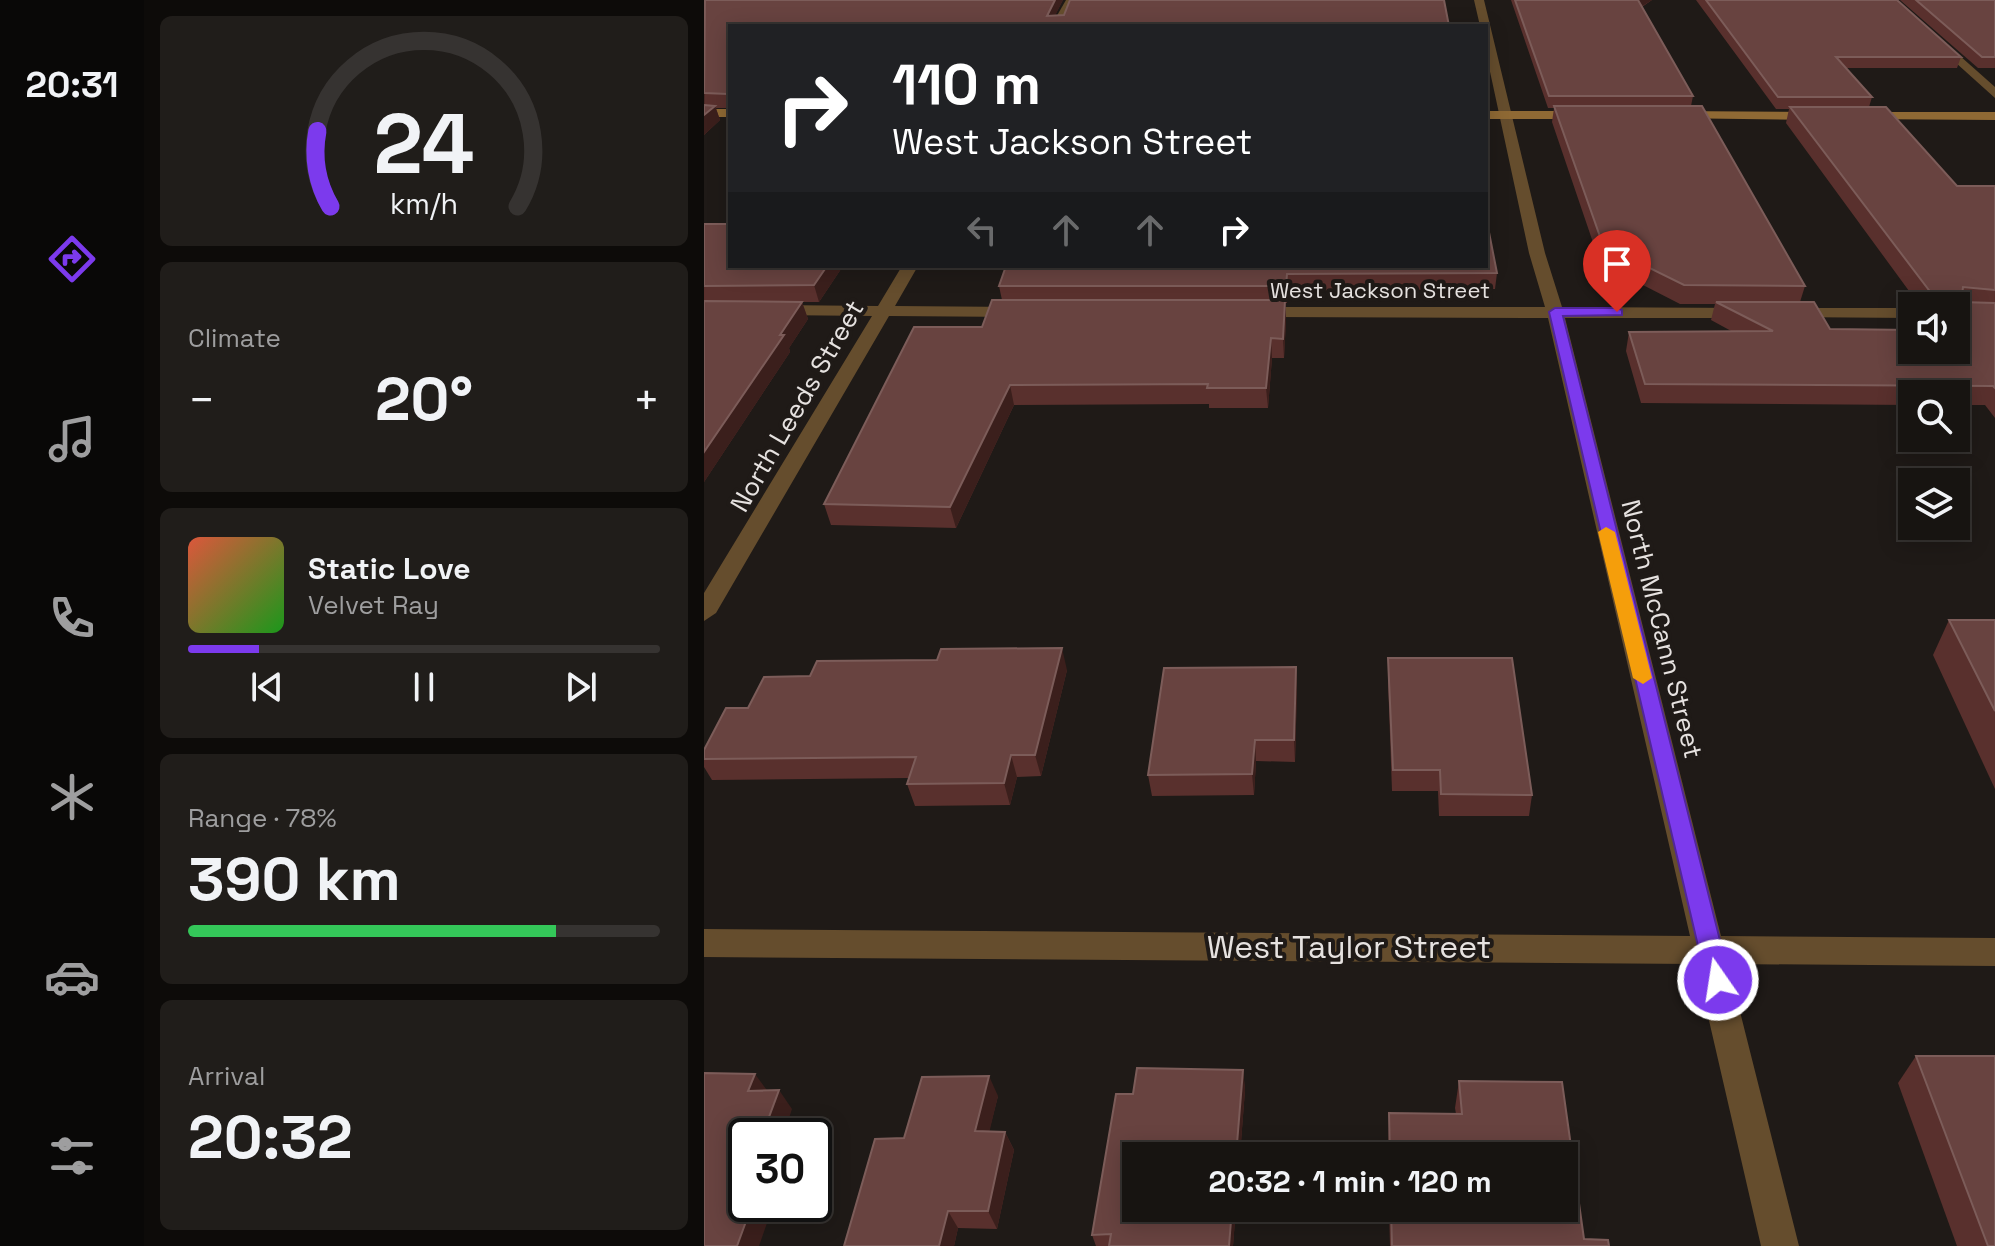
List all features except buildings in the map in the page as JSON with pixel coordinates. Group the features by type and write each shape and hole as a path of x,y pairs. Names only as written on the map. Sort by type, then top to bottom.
{"street":[{"path":"1058,24 1071,0"},
{"name":"North McCann Street","path":"1479,0 1485,24"},
{"path":"1891,0 1995,94"},
{"name":"North McCann Street","path":"1488,46 1495,115 1555,312 1780,1246"},
{"path":"704,113 728,113"},
{"path":"1495,115 1596,115"},
{"path":"1657,115 1995,116"},
{"name":"North Leeds Street","path":"704,613 909,268"},
{"path":"749,310 1041,312"},
{"name":"West Jackson Street","path":"1231,312 1898,313"},
{"name":"West Taylor Street","path":"704,943 1995,952"}],"slow traffic":[{"path":"1606,532 1643,678"}],"route":[{"path":"1617,312 1555,312 1610,548 1718,980"}]}
